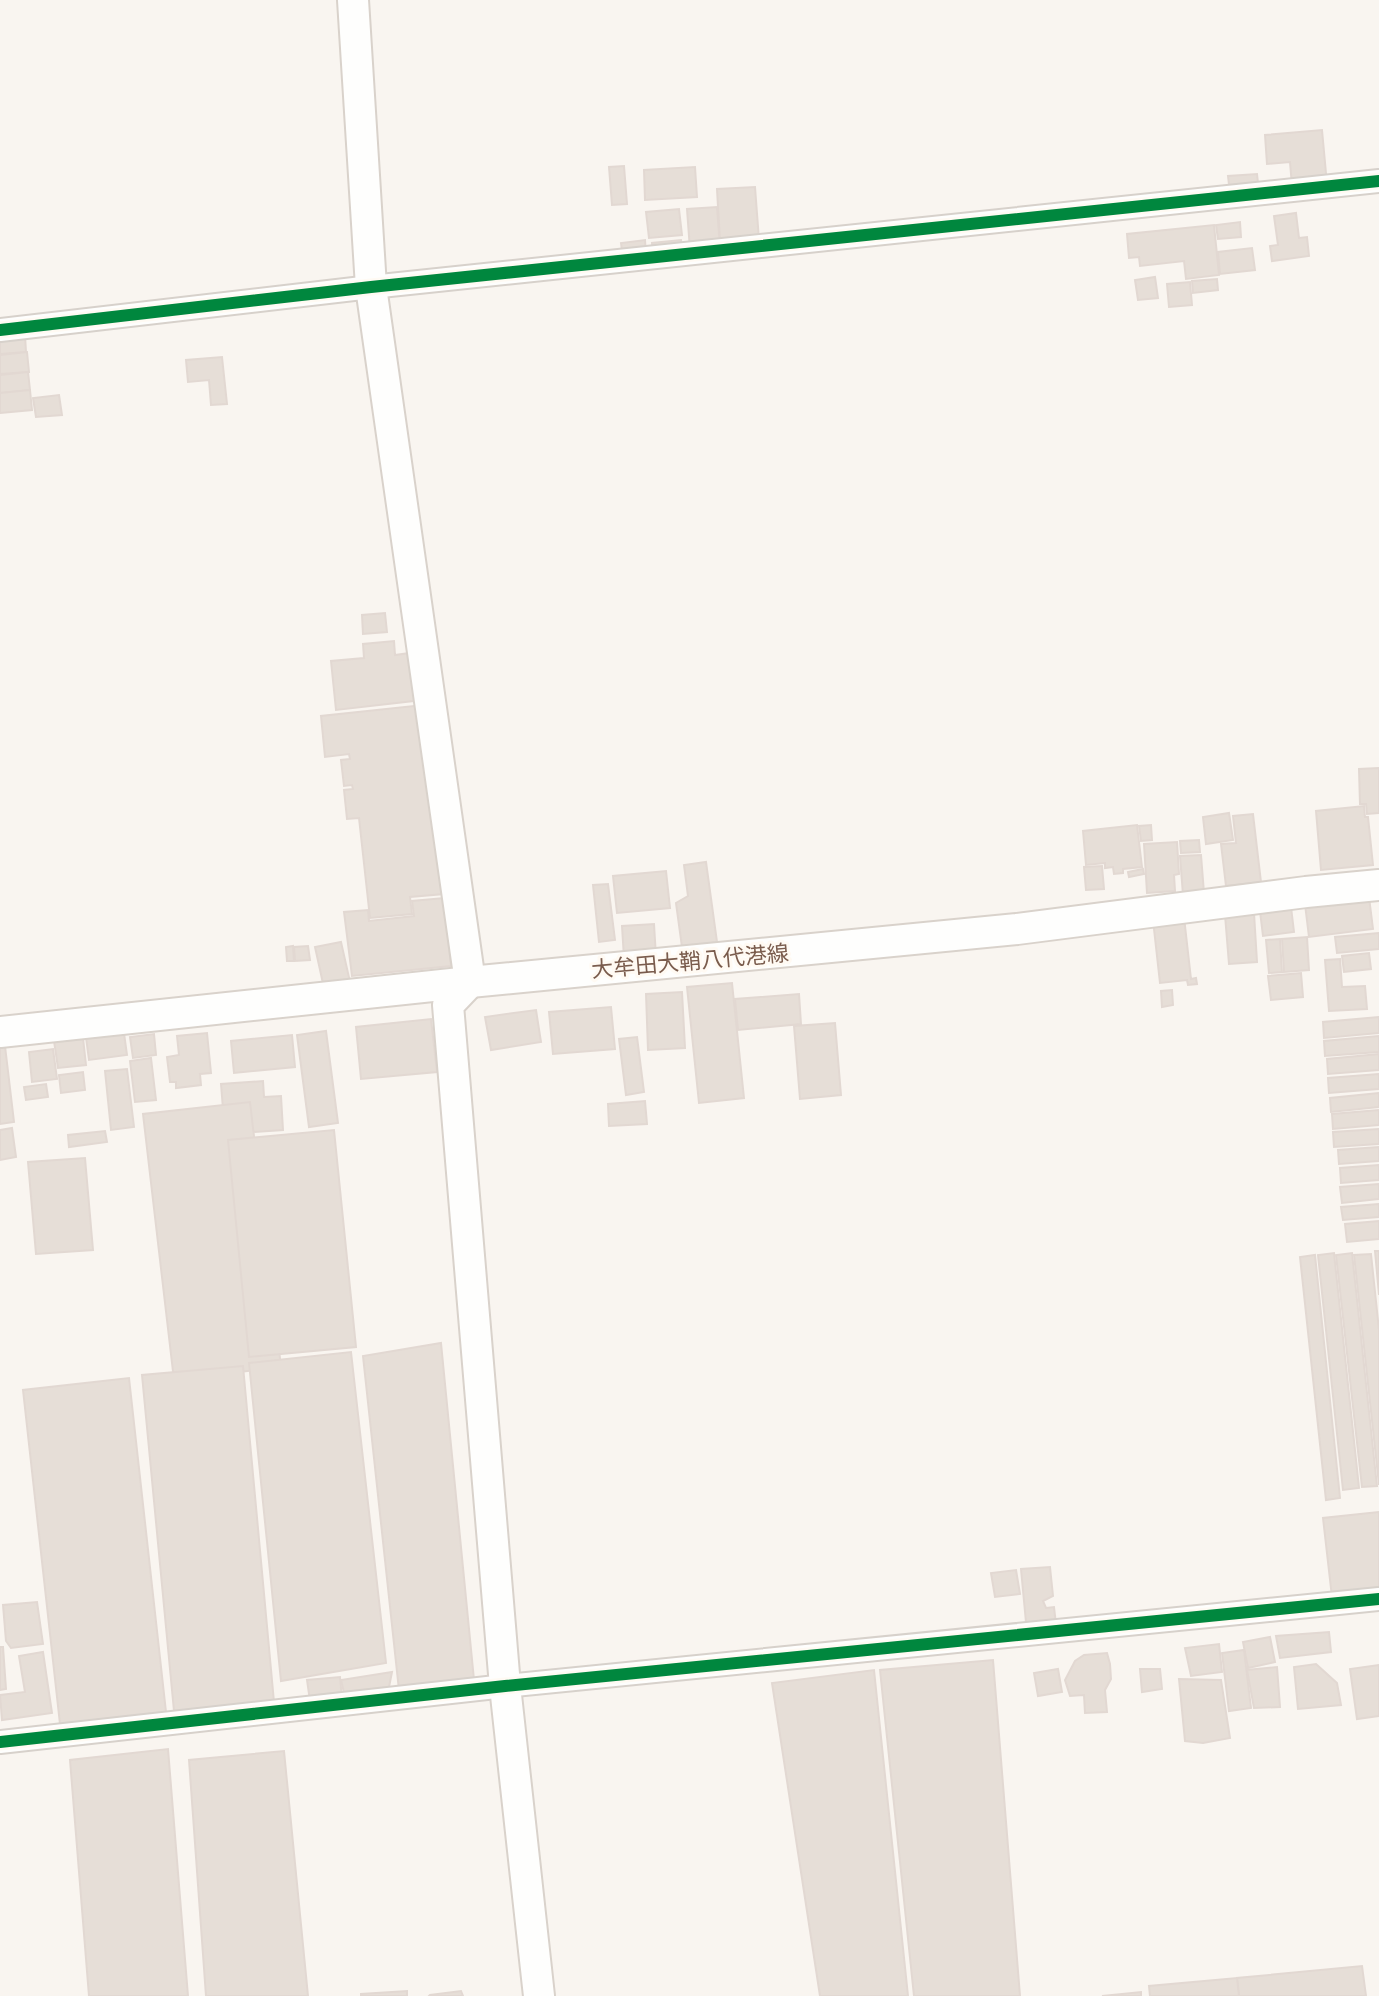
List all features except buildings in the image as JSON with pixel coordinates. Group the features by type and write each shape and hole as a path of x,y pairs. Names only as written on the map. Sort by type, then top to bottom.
{"main road":[{"path":"353,0 371,287 470,982 448,1005 505,1686 539,1996"},
{"name":"大牟田大鞘八代港線","path":"0,1032 1017,929 1379,885"}],"street":[{"path":"0,330 371,287 1379,181"},
{"path":"0,1742 505,1686 1379,1599"}],"cycle path":[{"path":"0,330 371,287 1379,181"},
{"path":"0,1742 505,1686 1379,1599"}]}
